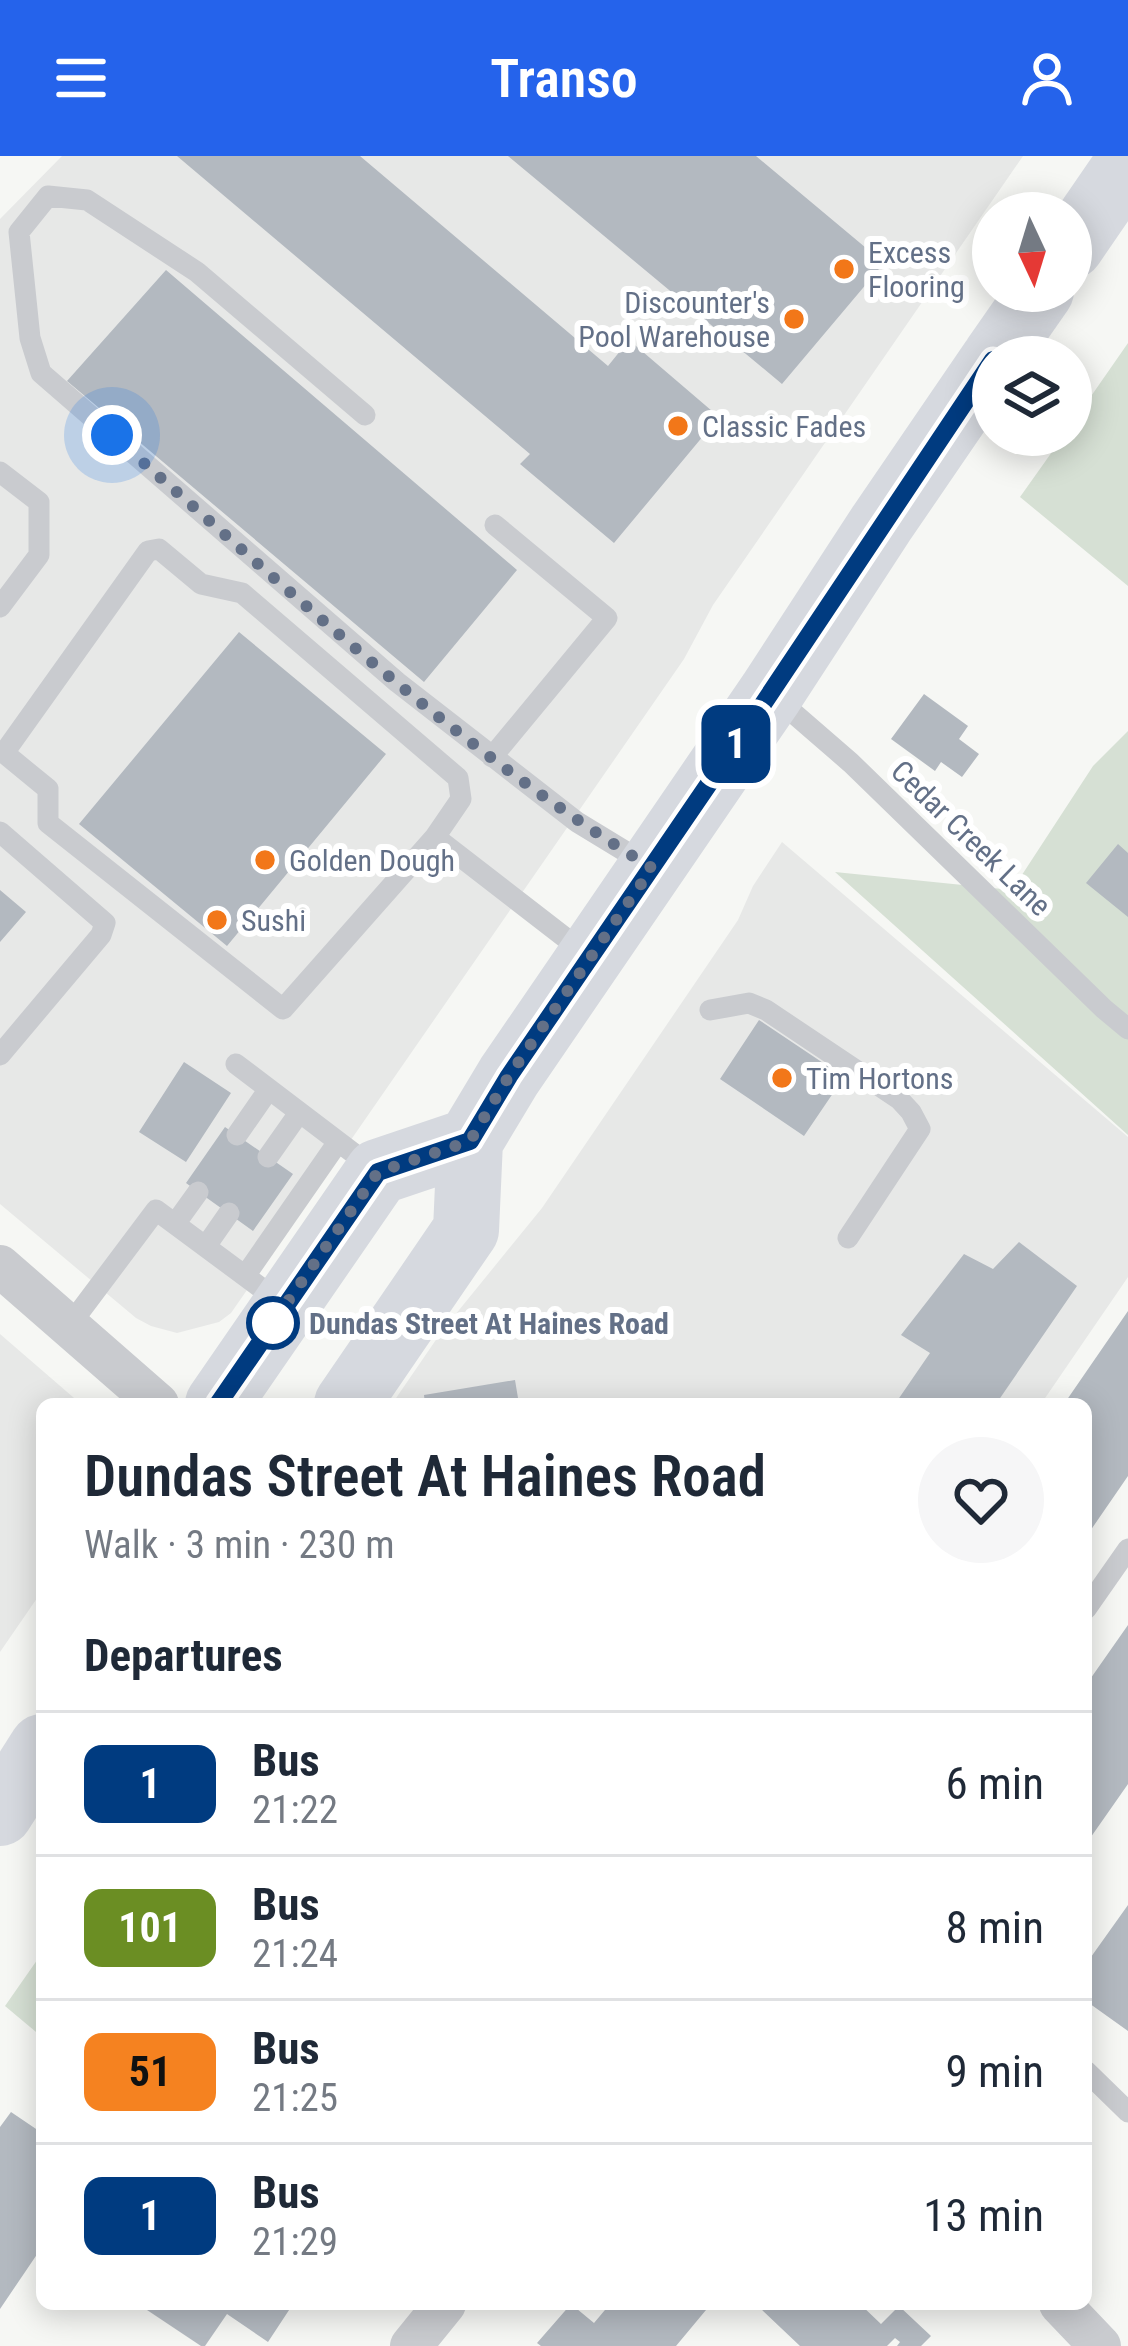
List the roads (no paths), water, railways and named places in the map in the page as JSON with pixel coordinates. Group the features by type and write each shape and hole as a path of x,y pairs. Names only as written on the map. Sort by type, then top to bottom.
{"main road":[{"path":"1092,219 1124,177"},
{"path":"351,1398 466,1230 470,1141 509,1076 972,391"},
{"path":"220,1398 265,1291 358,1157 470,1141"},
{"path":"370,1398 400,1349 400,1329"},
{"path":"0,1813 36,1756"}],"street":[{"path":"0,1266 151,1398"},
{"path":"411,2346 440,2310"},
{"path":"1066,2310 1100,2346"}],"lane":[{"path":"365,416 197,272 87,200 48,196 19,232 30,338 41,374 397,682 577,822 652,868"},
{"path":"0,472 39,502 39,555 0,607"},
{"path":"492,757 607,618 495,525"},
{"path":"159,549 201,584 242,593 458,778 461,799 435,837 283,1009 48,823 48,789 2,755 148,551 159,549"},
{"name":"Cedar Creek Lane","path":"771,693 1128,1028"},
{"path":"0,832 105,923 101,935 0,1055"},
{"path":"435,837 590,957"},
{"path":"710,1010 749,1003 766,1010 911,1112 920,1130 848,1238"},
{"path":"236,1064 358,1157"},
{"path":"237,1135 269,1089"},
{"path":"268,1157 299,1113"},
{"path":"175,1224 198,1192"},
{"path":"69,1326 156,1210 265,1291"},
{"path":"206,1246 229,1213"},
{"path":"1092,1601 1128,1549"},
{"path":"1092,2077 1128,2112"}],"place":[{"name":"Excess Flooring","path":"844,269"},
{"name":"Discounter's Pool Warehouse","path":"794,319"},
{"name":"Classic Fades","path":"678,426"},
{"name":"Golden Dough","path":"265,860"},
{"name":"Sushi","path":"217,920"},
{"name":"Tim Hortons","path":"782,1078"},
{"name":"Dundas Street At Haines Road","path":"273,1323"}]}
